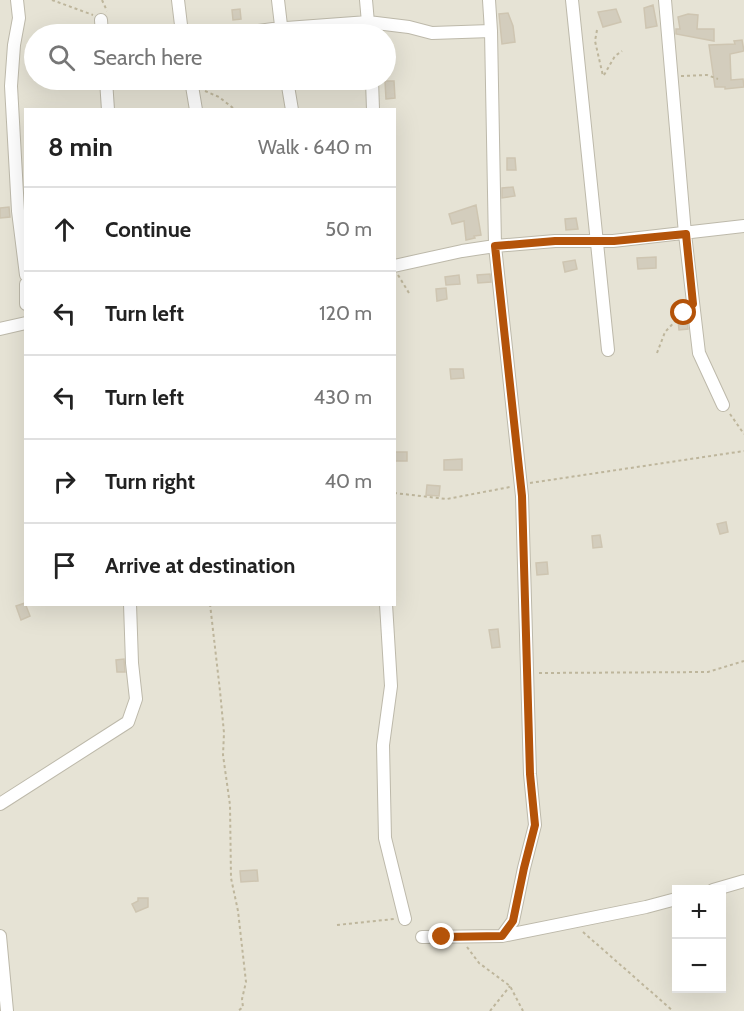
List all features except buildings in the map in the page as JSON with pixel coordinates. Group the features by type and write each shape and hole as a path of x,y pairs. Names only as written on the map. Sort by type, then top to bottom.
{"street":[{"path":"17,0 19,18 14,45 11,86 18,210 24,259"},
{"path":"178,0 181,24"},
{"path":"278,0 280,24"},
{"path":"366,0 368,24"},
{"path":"489,0 495,246 520,485 530,774 535,825 513,921 502,936"},
{"path":"572,0 608,350"},
{"path":"665,0 699,353 723,405"},
{"path":"101,20 101,24"},
{"path":"396,27 409,27 432,33 491,31"},
{"path":"107,90 108,108"},
{"path":"192,90 196,108"},
{"path":"289,90 292,108"},
{"path":"372,90 373,108"},
{"path":"396,266 495,246 686,234 744,226"},
{"path":"0,329 24,323"},
{"path":"0,804 128,722 136,699 130,606"},
{"path":"386,606 392,686 383,745 385,838 405,919"},
{"path":"726,886 744,881"},
{"path":"422,937 502,936 672,900"},
{"path":"0,936 7,1011"}],"path":[{"path":"597,30 596,41 603,76 615,56 622,51"},
{"path":"672,75 707,75 718,79"},
{"path":"206,90 233,108"},
{"path":"396,270 409,293"},
{"path":"657,353 665,332 693,304"},
{"path":"723,405 744,434"},
{"path":"396,493 447,499 520,485 744,450"},
{"path":"210,606 224,733 223,755 230,805 229,859 246,982 242,999 243,1007 238,1011"},
{"path":"527,673 708,672 744,661"},
{"path":"337,925 405,919"},
{"path":"571,922 673,1011"},
{"path":"461,937 479,963 510,986 523,1011"},
{"path":"490,1011 510,986"}],"shaded area":[{"path":"0,0 744,0 744,1011 0,1011"}],"route":[{"path":"442,937 502,936 513,921 535,825 530,774 522,496 495,246 555,241 614,241 686,234 693,304 684,313"}]}
